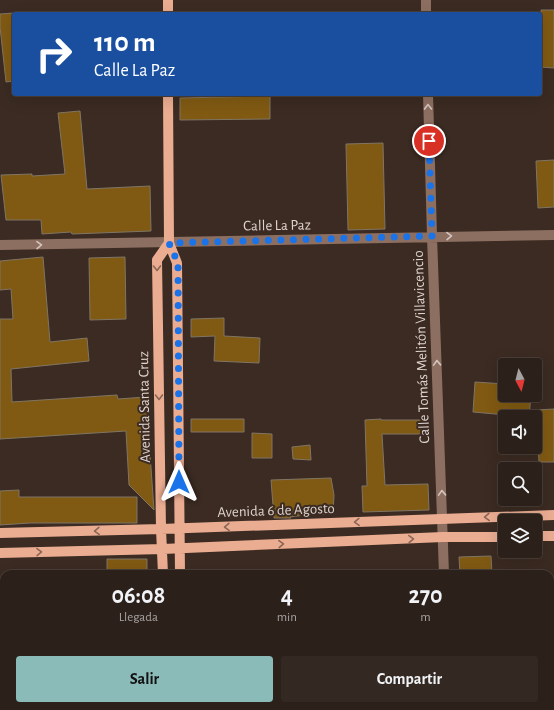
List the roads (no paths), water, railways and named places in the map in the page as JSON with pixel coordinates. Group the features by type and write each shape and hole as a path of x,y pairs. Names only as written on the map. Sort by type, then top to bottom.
{"main road":[{"path":"168,0 168,12"},
{"path":"168,96 169,243 178,263 180,570"},
{"name":"Avenida Santa Cruz","path":"163,570 161,529 157,260 169,243"},
{"name":"Avenida 6 de Agosto","path":"0,533 161,529 554,515"},
{"path":"542,536 554,536"},
{"path":"0,553 180,549 498,537"}],"street":[{"path":"426,0 426,12"},
{"name":"Calle Tomás Melitón Villavicencio","path":"428,96 444,570"},
{"name":"Calle La Paz","path":"0,245 169,243 432,236 554,235"}]}
